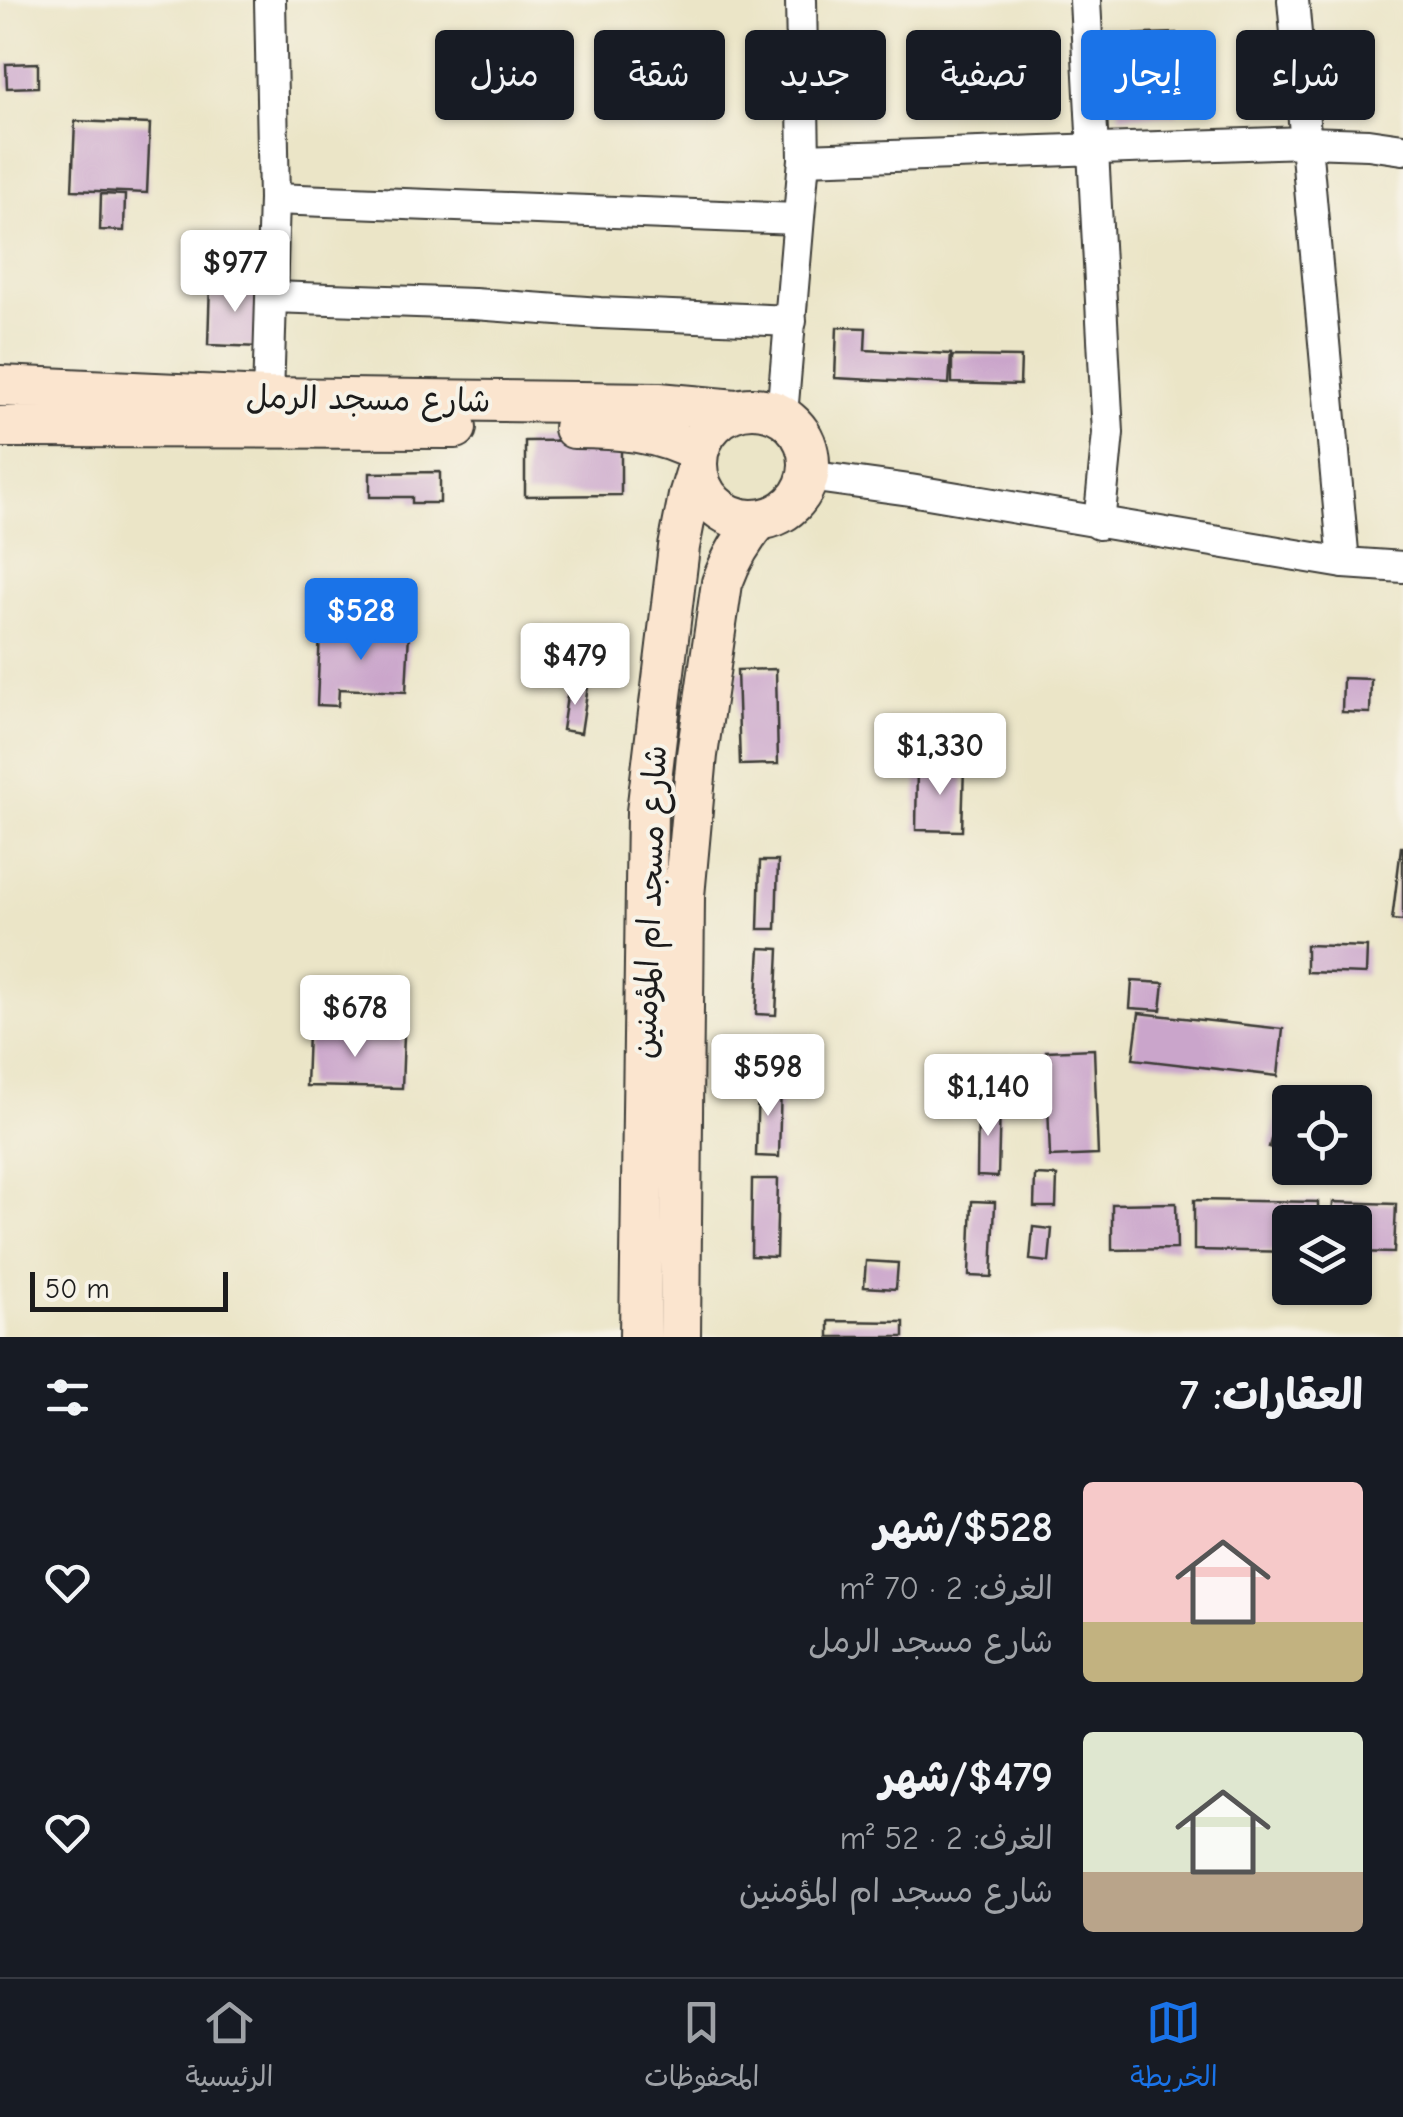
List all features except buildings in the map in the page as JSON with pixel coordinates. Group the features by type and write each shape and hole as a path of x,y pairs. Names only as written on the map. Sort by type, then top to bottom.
{"street":[{"path":"268,413 274,199 270,0"},
{"path":"782,415 804,159 801,0"},
{"path":"1085,0 1108,433 1099,524"},
{"path":"1293,0 1344,564"},
{"path":"804,159 1306,142 1403,148"},
{"path":"274,199 798,219"},
{"path":"272,297 791,321"},
{"name":"شارع مسجد الرمل","path":"0,386 268,413 618,428 663,436 697,461"},
{"name":"شارع مسجد الرمل","path":"0,427 268,413 648,402 736,410"},
{"path":"752,407 782,415 805,440 808,476 802,492 791,506 759,520 725,512 711,502 701,487 697,461 705,434 718,419 736,410 752,407"},
{"name":"شارع مسجد ام المؤمنين","path":"640,1337 648,812 679,547 697,461"},
{"path":"808,476 1344,564 1403,567"},
{"name":"شارع مسجد ام المؤمنين","path":"680,1337 684,896 690,813 722,583 730,560 759,520"},
{"path":"648,812 690,813"}]}
